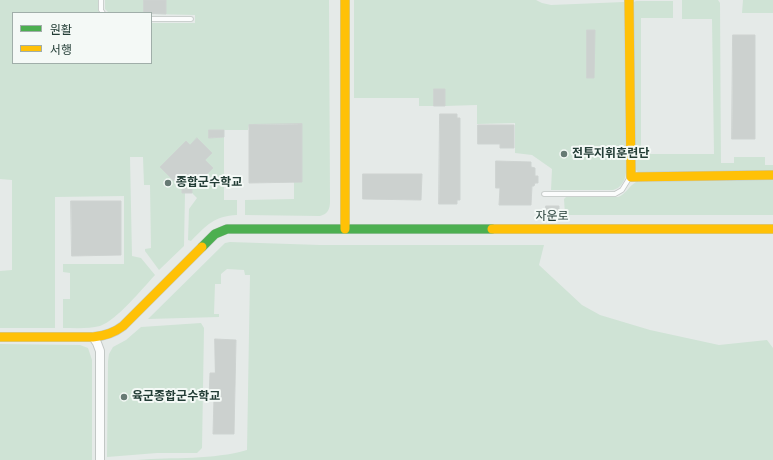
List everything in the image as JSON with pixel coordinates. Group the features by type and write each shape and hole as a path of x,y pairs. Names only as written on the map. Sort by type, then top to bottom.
{"street":[{"path":"345,0 345,230"},
{"path":"629,0 631,177 773,175"},
{"name":"자운로","path":"113,332 123,326 215,234 221,230 243,228 345,230 773,229"},
{"path":"0,337 93,337 113,332"},
{"path":"100,350 113,332"},
{"path":"93,337 100,350 100,460"}],"lane":[{"path":"101,0 102,12"},
{"path":"152,19 191,19"},
{"path":"544,194 615,194 622,190 631,177"}],"green space":[{"name":"종합군수학교","path":"0,0 98,0 99,12 12,12 12,64 152,64 152,23 195,23 195,15 152,14 152,12 108,12 105,9 105,0 329,0 330,206 325,214 320,216 245,215 245,200 294,199 294,182 302,182 302,124 249,125 248,130 209,130 209,138 224,137 224,200 237,200 237,215 222,217 211,222 191,241 188,240 189,209 197,198 192,193 192,189 213,168 186,142 182,189 182,193 185,193 184,246 159,270 145,251 145,249 151,248 150,185 144,185 143,157 130,157 132,256 141,258 155,275 129,304 107,323 91,328 63,328 63,299 70,299 70,273 63,272 63,264 124,264 124,196 55,197 55,328 0,328 0,271 12,270 12,180 0,179"},
{"path":"354,0 536,0 551,5 624,2 626,173 622,184 613,190 551,190 552,169 532,155 515,153 515,123 477,124 477,105 445,106 445,89 434,89 434,106 419,106 419,98 354,98"},
{"path":"682,0 718,0 720,3 721,163 734,163 734,157 765,157 765,165 773,165 773,173 638,172 634,168 634,2 636,1 673,1 673,18 641,18 641,154 714,154 712,19 682,19"},
{"path":"743,0 773,0 773,13 742,13"},
{"path":"773,178 773,215 565,215 564,199 566,197 618,197 636,182"},
{"path":"225,243 320,245 544,245 539,265 582,305 600,315 650,330 719,345 767,340 773,348 773,460 137,460 207,457 247,450 250,275 245,275 244,270 227,269 221,274 221,284 215,284 214,314 219,314 219,317 148,319"},
{"path":"201,323 204,328 202,448 197,453 157,453 107,457 108,361 109,354 113,347 126,340 141,327"},
{"path":"0,344 80,345 88,348 92,360 92,460 0,460"}],"building":[{"path":"144,0 166,0 166,14 144,12"},
{"path":"587,30 595,30 594,78 587,78"},
{"path":"733,35 755,35 755,139 732,139"},
{"path":"434,89 445,89 445,106 434,106"},
{"path":"440,114 457,114 457,118 460,118 460,200 457,200 457,204 439,204"},
{"path":"302,124 302,182 249,183 249,125"},
{"path":"478,125 514,125 514,148 500,148 500,144 478,144"},
{"path":"209,130 224,130 224,137 209,138"},
{"path":"197,138 212,153 205,160 213,168 192,189 192,193 182,193 182,189 160,167 186,141 190,145"},
{"path":"496,161 531,162 531,167 535,168 535,176 538,176 538,183 535,183 534,186 532,186 531,205 499,205 500,188 496,188"},
{"path":"363,174 422,174 421,200 363,199"},
{"path":"71,201 121,201 121,255 72,256"},
{"path":"546,206 559,206 559,213 546,213"},
{"path":"215,339 236,340 234,434 213,434 214,397 209,397 210,373 215,373"}],"traffic: fast":[{"path":"202,247 215,234 227,229 492,229"}],"traffic: slow":[{"path":"345,0 345,229"},
{"path":"629,0 631,177 773,175"},
{"path":"492,229 773,229"},
{"path":"0,337 93,337 112,332 123,326 202,247"}],"place":[{"name":"전투지휘훈련단","path":"564,154"},
{"name":"종합군수학교","path":"168,183"},
{"name":"육군종합군수학교","path":"124,397"}]}
